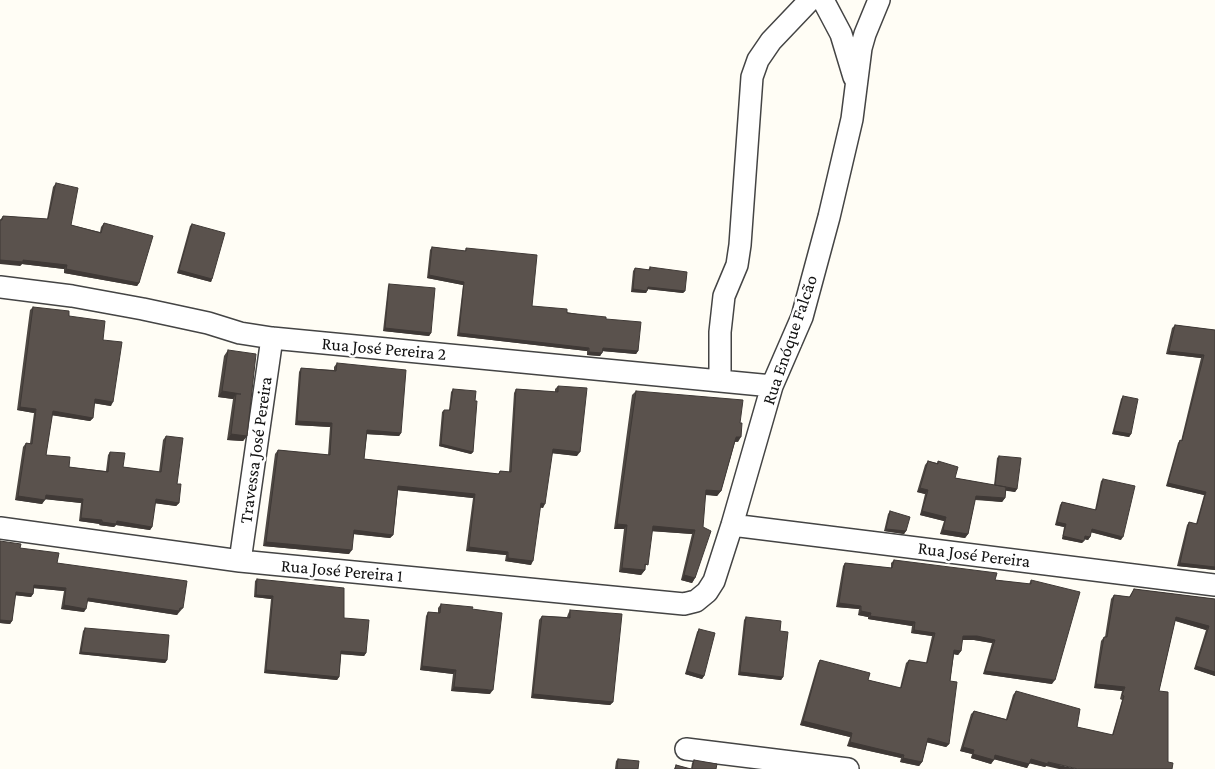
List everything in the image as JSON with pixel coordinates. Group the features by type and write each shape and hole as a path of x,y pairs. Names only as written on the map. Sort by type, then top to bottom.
{"street":[{"path":"720,381 720,332 724,296 737,265 740,245 752,76 758,60 771,41 810,0"},
{"path":"823,0 841,34 856,87"},
{"name":"Rua Enóque Falcão","path":"684,604 696,601 707,592 714,580 772,386 802,317 844,156 852,119 858,65 865,34 879,0"},
{"name":"Rua José Pereira 2","path":"0,287 72,296 208,323 240,333 272,338 772,386"},
{"name":"Travessa José Pereira","path":"240,561 272,338"},
{"name":"Rua José Pereira","path":"732,525 1215,585"},
{"name":"Rua José Pereira 1","path":"0,528 240,561 684,604"},
{"path":"686,749 848,769"}],"building":[{"path":"56,183 78,188 71,225 101,233 104,223 153,236 139,283 66,269 67,265 23,260 23,262 0,260 0,220 2,220 3,216 48,219"},
{"path":"192,224 225,233 212,279 179,270"},
{"path":"432,247 466,251 466,248 537,255 532,306 567,309 567,313 606,317 606,319 641,322 638,351 603,348 602,353 589,352 589,348 459,333 464,282 429,275"},
{"path":"650,267 687,272 685,291 648,287 647,291 633,289 635,268 650,270"},
{"path":"389,284 435,288 431,333 385,328"},
{"path":"33,307 69,311 69,316 105,321 103,340 122,342 113,402 95,399 93,418 53,411 46,455 70,457 69,467 108,472 110,452 125,453 123,467 161,472 166,436 183,438 177,484 181,484 179,503 156,499 152,527 117,521 116,524 102,522 102,520 81,518 83,499 46,495 45,500 18,496 26,443 32,444 36,409 20,407"},
{"path":"1175,325 1215,330 1215,567 1180,563 1189,522 1197,524 1206,492 1168,483 1180,440 1182,441 1204,355 1169,351"},
{"path":"228,350 256,354 247,436 231,434 236,394 241,394 222,391"},
{"path":"337,363 406,370 401,433 367,430 364,459 499,474 500,471 511,472 516,389 558,392 558,386 587,388 580,452 553,449 545,504 541,503 533,561 508,558 508,552 469,547 475,494 398,486 393,535 354,530 352,550 266,542 278,450 330,455 332,423 297,421 301,368 336,371"},
{"path":"453,389 476,391 473,452 441,444 444,410 450,410"},
{"path":"636,391 743,400 740,423 742,423 741,437 736,437 721,491 706,490 703,527 711,531 695,578 684,575 695,530 653,526 648,565 645,564 645,570 622,568 627,525 617,524"},
{"path":"1123,396 1138,399 1131,434 1114,431"},
{"path":"999,456 1021,458 1017,489 995,485"},
{"path":"928,461 938,464 938,461 958,467 955,478 1006,487 1005,498 976,496 968,534 943,530 946,517 922,511 928,490 920,488"},
{"path":"1103,479 1135,486 1123,537 1092,529 1090,537 1085,536 1084,541 1063,536 1066,524 1057,522 1062,502 1096,510"},
{"path":"890,511 910,517 906,531 886,529"},
{"path":"0,541 21,544 20,548 59,553 57,563 187,581 183,608 180,608 179,611 88,598 86,609 64,605 66,588 34,585 33,594 16,592 12,621 0,620"},
{"path":"894,560 997,573 995,580 1031,584 1031,580 1080,592 1055,680 985,671 995,640 977,636 963,636 961,651 954,650 950,681 957,682 949,744 928,738 922,762 903,758 904,755 850,742 852,733 803,721 820,660 870,673 868,680 901,688 909,660 927,663 935,633 914,630 915,622 870,616 871,613 861,611 861,606 839,603 845,563 892,568"},
{"path":"257,579 344,588 344,618 369,620 366,653 341,651 339,677 266,670 273,596 256,595"},
{"path":"1134,589 1215,599 1215,672 1196,666 1209,626 1176,617 1159,691 1168,692 1168,762 1173,763 1172,769 1078,769 1031,759 1029,764 995,755 994,760 973,754 974,750 963,747 974,711 1007,720 1016,691 1080,709 1077,727 1113,735 1125,687 1096,684 1114,595 1130,597"},
{"path":"441,604 473,607 472,609 502,613 493,690 454,687 456,670 422,666 428,612 440,613"},
{"path":"570,610 622,614 613,702 533,694 542,616 570,618"},
{"path":"746,617 781,621 780,631 788,632 783,677 740,672"},
{"path":"85,628 169,635 167,660 81,652"},
{"path":"699,629 715,633 704,676 687,671"},
{"path":"618,759 639,761 638,769 617,769"},
{"path":"694,760 717,764 716,769 692,769"},
{"path":"676,765 691,769 675,769"}]}
